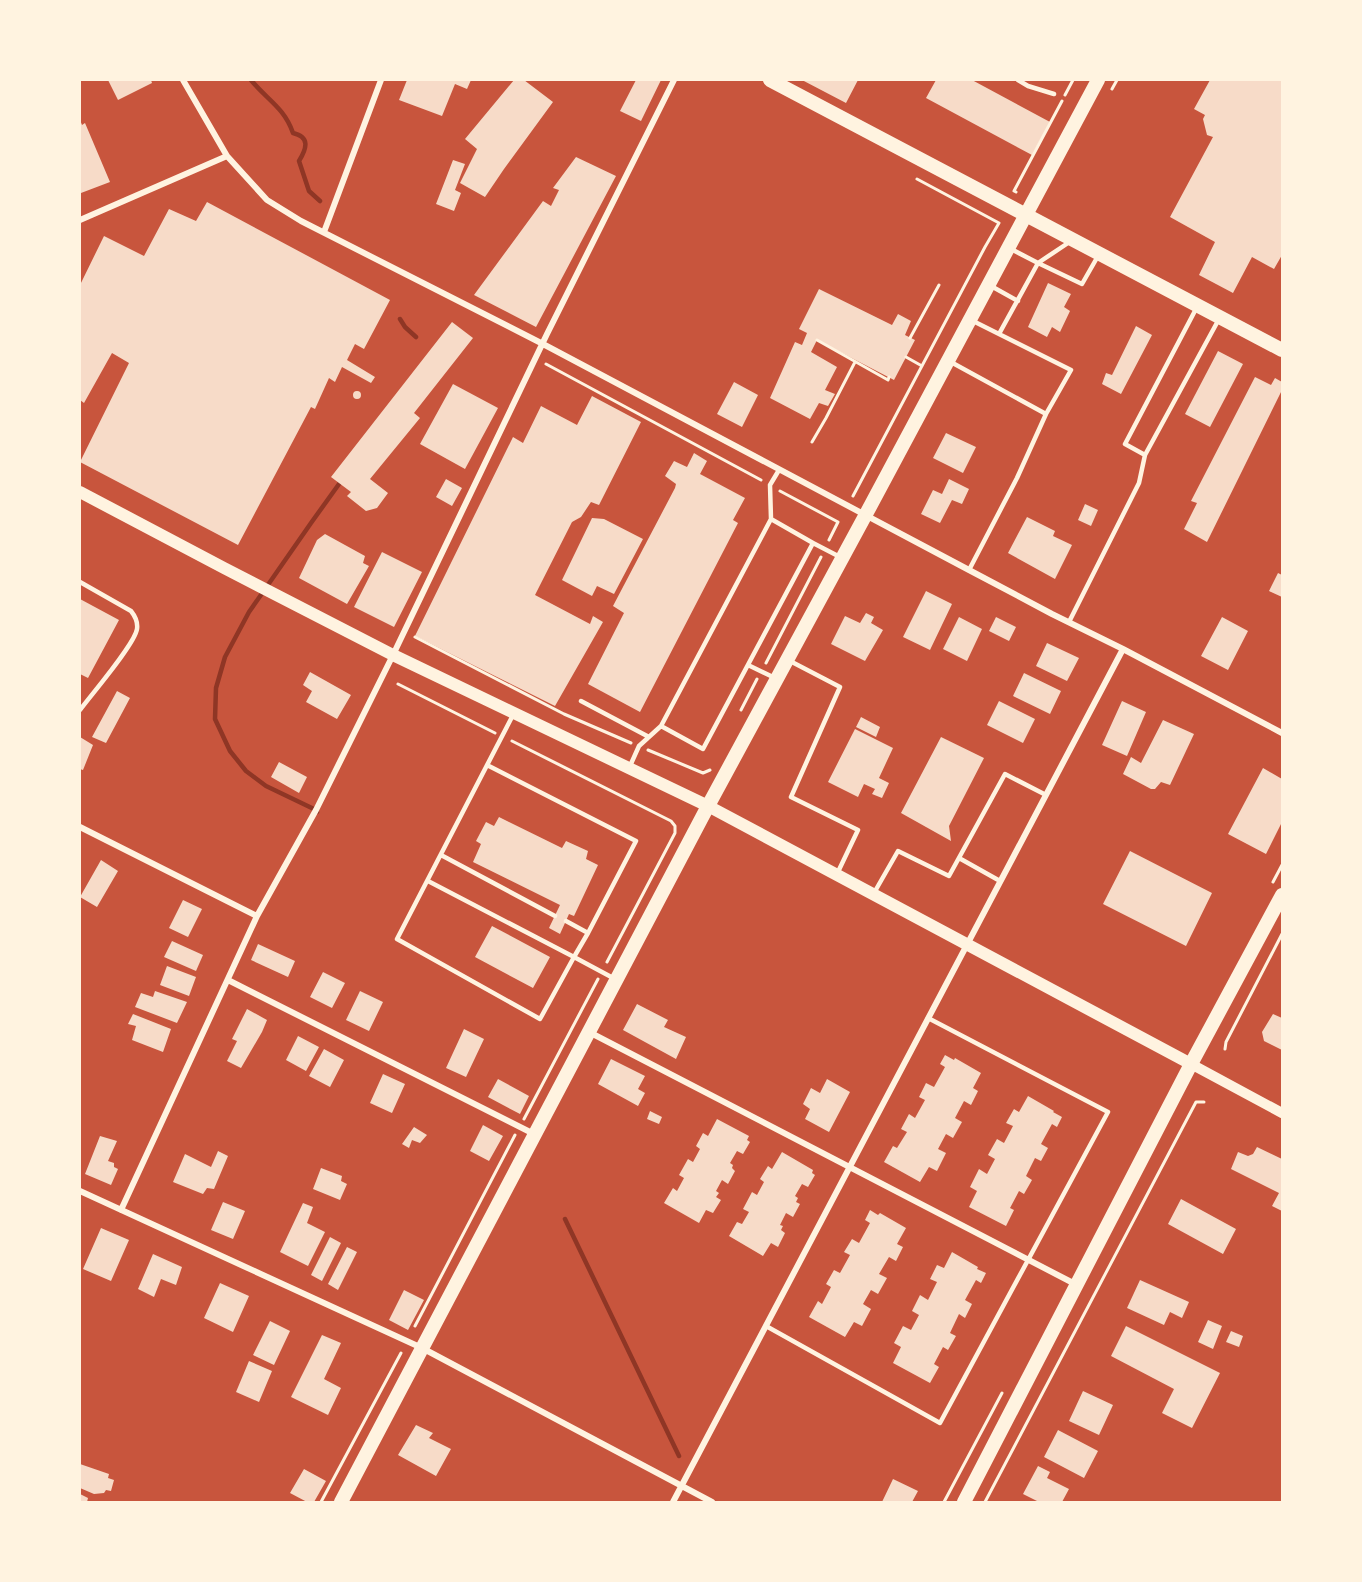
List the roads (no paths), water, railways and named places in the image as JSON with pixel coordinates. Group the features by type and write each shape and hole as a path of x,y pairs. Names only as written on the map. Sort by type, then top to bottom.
{"main road":[{"path":"771,80 1282,350"},
{"path":"341,1503 708,807 1098,80"},
{"path":"80,492 393,655 708,807 1191,1064"},
{"path":"964,1503 1191,1064 1282,895"}],"street":[{"path":"183,80 227,156 267,200 301,221 543,344 865,516 1123,648 1282,734"},
{"path":"324,232 381,80"},
{"path":"121,1210 257,916 316,810 674,80"},
{"path":"80,220 227,156"},
{"path":"673,1503 1123,648"},
{"path":"80,827 257,916"},
{"path":"228,980 535,1135"},
{"path":"589,1032 1078,1285"},
{"path":"1191,1064 1282,1113"},
{"path":"80,1191 422,1348 712,1503"}],"lane":[{"path":"1018,80 1028,86 1054,94"},
{"path":"999,334 1038,263 1073,240"},
{"path":"1008,247 1082,284 1100,254"},
{"path":"988,285 1017,301"},
{"path":"1145,455 1125,444 1197,306"},
{"path":"1069,622 1139,483 1145,455 1220,318"},
{"path":"969,320 1071,370 1046,414 1017,478 969,570"},
{"path":"948,360 1046,414"},
{"path":"628,769 639,746 661,726 771,519 770,485 779,470"},
{"path":"771,519 842,558"},
{"path":"661,726 703,749 813,543"},
{"path":"80,582 131,611 136,618 137,630 110,672 80,710"},
{"path":"788,659 840,687 791,797 858,830 836,875"},
{"path":"748,665 777,679"},
{"path":"581,701 649,737"},
{"path":"487,765 636,841 540,1019 398,939 487,765 514,713"},
{"path":"873,895 898,851 949,876 1005,774 1046,795"},
{"path":"441,855 555,916"},
{"path":"959,858 1000,881"},
{"path":"428,881 616,980"},
{"path":"566,921 588,933"},
{"path":"766,1326 940,1423 1108,1112 928,1018"}],"waterway":[{"path":"251,80 285,116 293,133 304,140 304,152 299,161 309,191 320,201"},
{"path":"400,319 416,337"},
{"path":"317,812 266,786 246,771 230,751 215,719 216,688 225,657 249,612 339,484"},
{"path":"565,1219 679,1456"}]}
